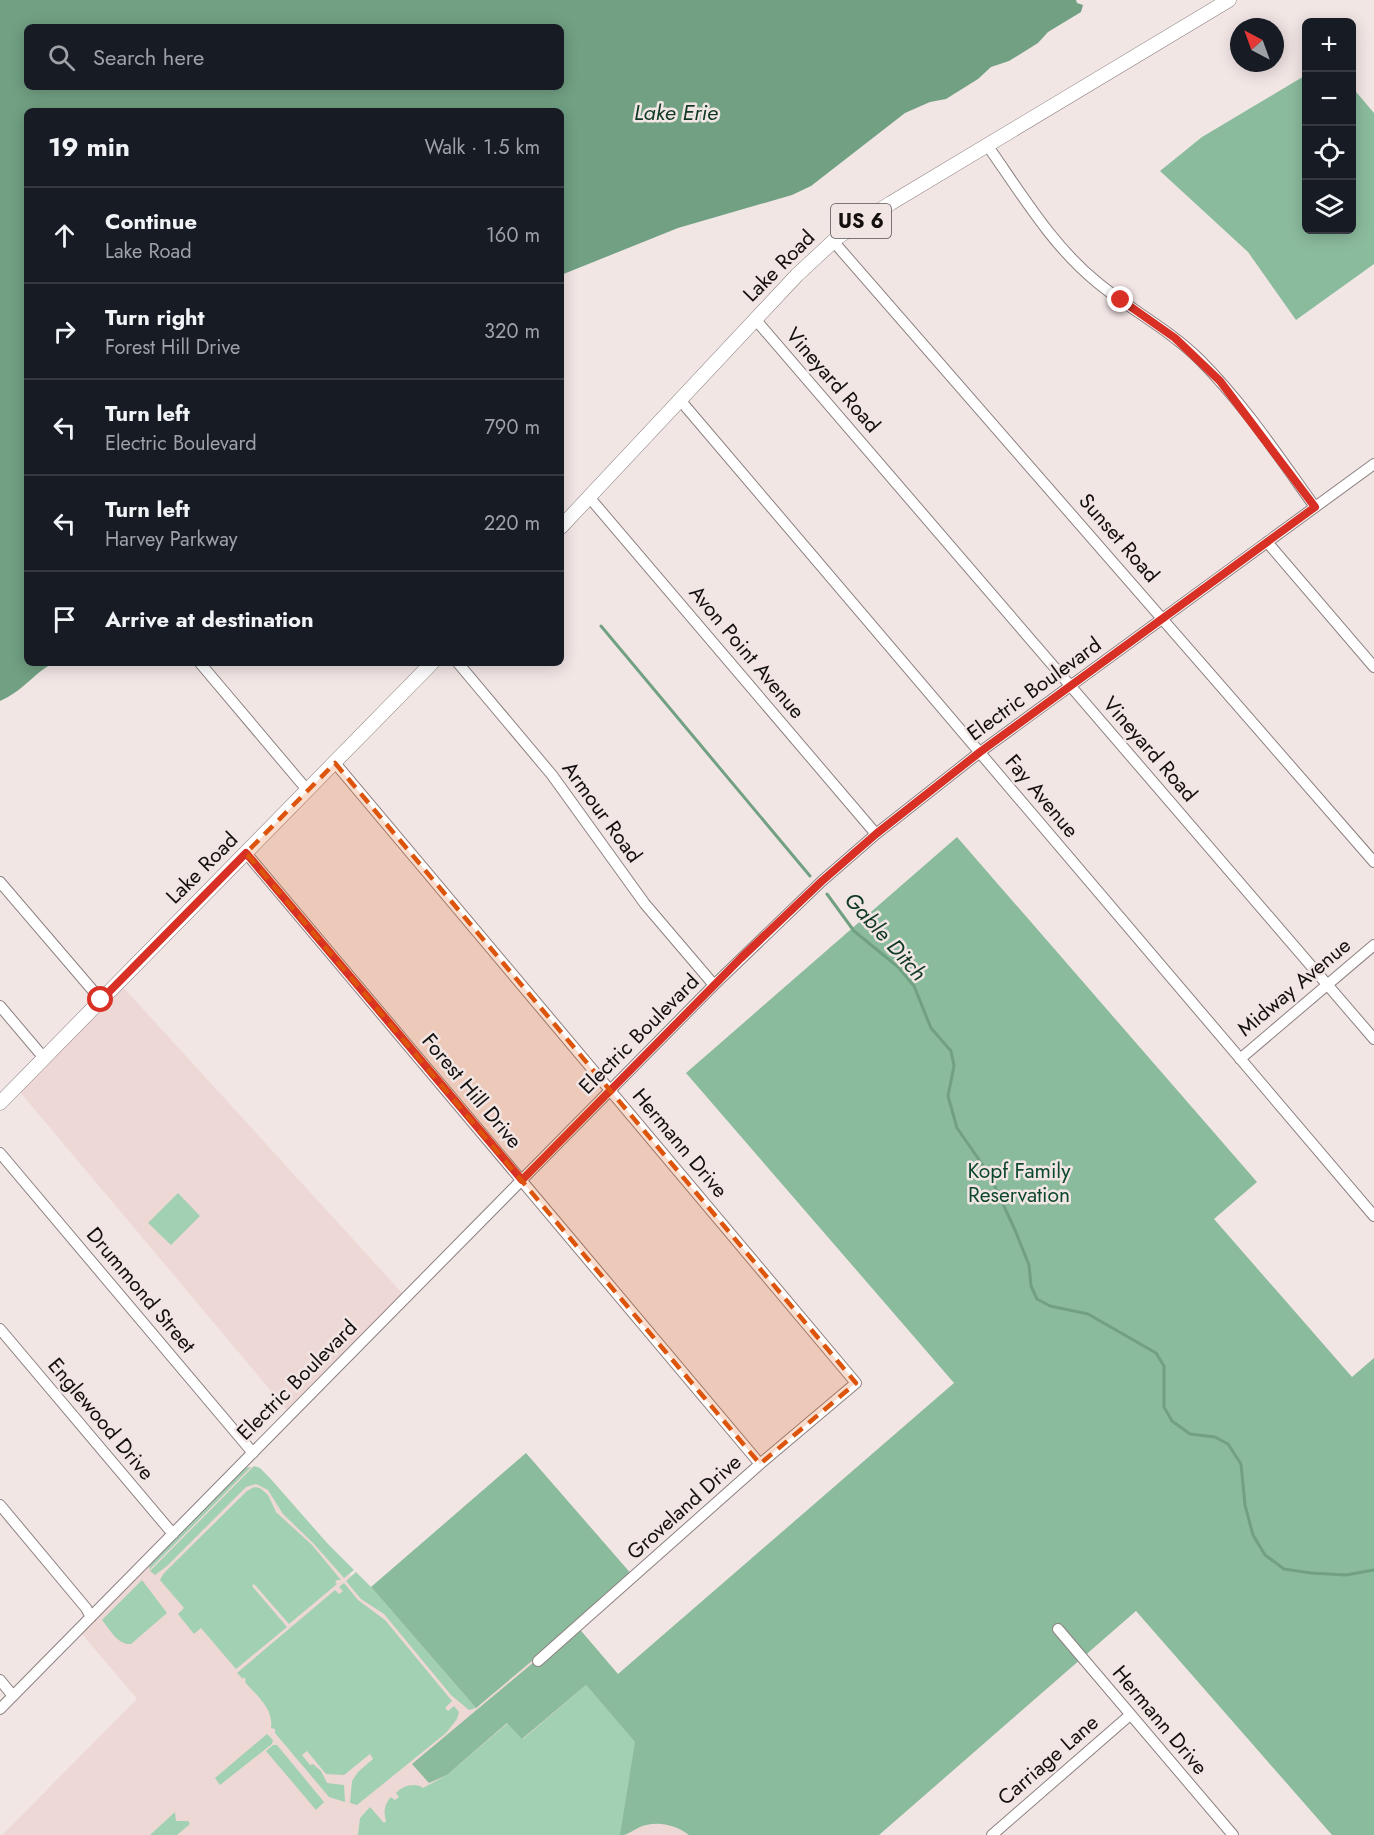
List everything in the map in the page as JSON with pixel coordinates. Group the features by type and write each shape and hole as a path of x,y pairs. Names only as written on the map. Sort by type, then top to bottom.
{"main road":[{"name":"Lake Road","path":"564,524 755,319 833,241 859,222 1229,0"},
{"name":"Lake Road","path":"0,1103 429,666"}],"street":[{"path":"987,145 1044,226 1076,263 1113,294 1175,338 1220,381 1315,507"},
{"name":"Sunset Road","path":"833,241 1374,862"},
{"name":"Vineyard Road","path":"755,319 1374,1040"},
{"name":"Fay Avenue","path":"680,399 1374,1216"},
{"name":"Electric Boulevard","path":"0,1709 714,985 814,888 876,834 980,752 1374,464"},
{"name":"Avon Point Avenue","path":"589,497 876,834"},
{"path":"1267,542 1374,667"},
{"path":"203,666 308,790"},
{"name":"Armour Road","path":"461,666 552,775 645,904 714,985"},
{"name":"Hermann Drive","path":"335,763 856,1383"},
{"name":"Forest Hill Drive","path":"246,853 760,1464"},
{"path":"0,882 101,1000"},
{"name":"Midway Avenue","path":"1240,1059 1374,945"},
{"path":"0,1006 44,1058"},
{"name":"Drummond Street","path":"0,1153 253,1453"},
{"name":"Englewood Drive","path":"0,1329 173,1534"},
{"name":"Groveland Drive","path":"538,1660 760,1464 856,1383"},
{"path":"0,1505 92,1617"},
{"name":"Hermann Drive","path":"1058,1629 1233,1835"},
{"path":"0,1680 13,1696"},
{"name":"Carriage Lane","path":"992,1835 1130,1715"}],"highlighted area":[{"path":"335,763 856,1383 760,1464 246,853"}],"shaded area":[{"path":"123,987 403,1294 287,1410 20,1092"},
{"path":"178,1193 200,1216 171,1245 148,1223"},
{"path":"254,1466 260,1468 269,1477 354,1570 344,1578 283,1514 268,1490 256,1484 246,1487 167,1566 155,1575 150,1571"},
{"path":"248,1467 257,1467 395,1626 556,1488 634,1577 577,1627 700,1770 1079,1661 879,1835 2,1835 137,1699 81,1633"},
{"path":"251,1467 149,1570 150,1564 245,1468"},
{"path":"254,1487 260,1488 268,1495 276,1512 312,1545 341,1580 337,1580 335,1582 337,1584 289,1624 254,1584 252,1586 287,1627 236,1669 201,1628 194,1634 178,1614 184,1608 160,1580 164,1573 247,1491"},
{"path":"356,1572 476,1708 469,1710 451,1695 384,1614 361,1599 346,1581"},
{"path":"142,1580 167,1613 131,1644 126,1644 115,1636 102,1620"},
{"path":"344,1583 358,1600 385,1620 452,1701 445,1708 448,1711 454,1706 459,1712 457,1719 446,1733 357,1805 350,1803 352,1781 358,1772 373,1759 370,1754 344,1775 326,1774 307,1751 302,1755 310,1765 313,1764 321,1771 327,1783 344,1785 345,1802 329,1797 275,1733 275,1729 271,1728 267,1709 245,1682 244,1677 243,1679 237,1673 335,1590 339,1594 343,1591 339,1587"},
{"path":"586,1685 677,1790 625,1835 358,1835 360,1818 370,1807 384,1823 387,1802 391,1797 395,1800 399,1797 396,1793 413,1785 423,1788 447,1775 508,1723 523,1739"},
{"path":"267,1734 273,1740 272,1744 220,1785 215,1778"},
{"path":"273,1745 277,1745 324,1802 316,1810 266,1751"},
{"path":"175,1812 176,1821 188,1821 190,1824 177,1835 150,1835"}],"green space":[{"path":"1302,77 1302,234 1356,234 1356,92 1374,113 1374,264 1296,320 1248,252 1160,171 1202,137"},
{"name":"Kopf Family Reservation","path":"957,837 1257,1182 1214,1219 1352,1377 1374,1358 1374,1835 1332,1835 1136,1611 879,1835 689,1835 671,1826 651,1824 620,1835 635,1742 586,1685 522,1739 507,1723 447,1775 429,1783 412,1764 577,1626 618,1674 954,1383 686,1073"},
{"path":"526,1453 633,1576 476,1708 371,1587"}],"water":[{"name":"Lake Erie","path":"0,0 1076,0 1077,3 1083,5 1081,12 1048,32 1038,43 1009,61 991,67 978,79 946,99 930,102 905,113 811,186 792,195 678,228 564,274 564,108 24,108 24,666 49,666 15,693 0,701"}],"waterway":[{"name":"Gable Ditch","path":"601,626 810,876"},
{"name":"Gable Ditch","path":"827,894 854,931 898,967 914,986 931,1028 951,1051 954,1066 948,1096 957,1128 989,1174 1029,1265 1031,1286 1037,1299 1050,1306 1088,1314 1156,1353 1164,1366 1164,1407 1172,1421 1190,1434 1215,1437 1228,1444 1241,1464 1245,1505 1253,1535 1265,1555 1284,1569 1311,1573 1346,1575 1374,1570"}],"route":[{"path":"101,1000 246,853 522,1180 741,958 822,881 876,834 980,752 1315,507 1220,381 1175,338 1121,300"}]}
